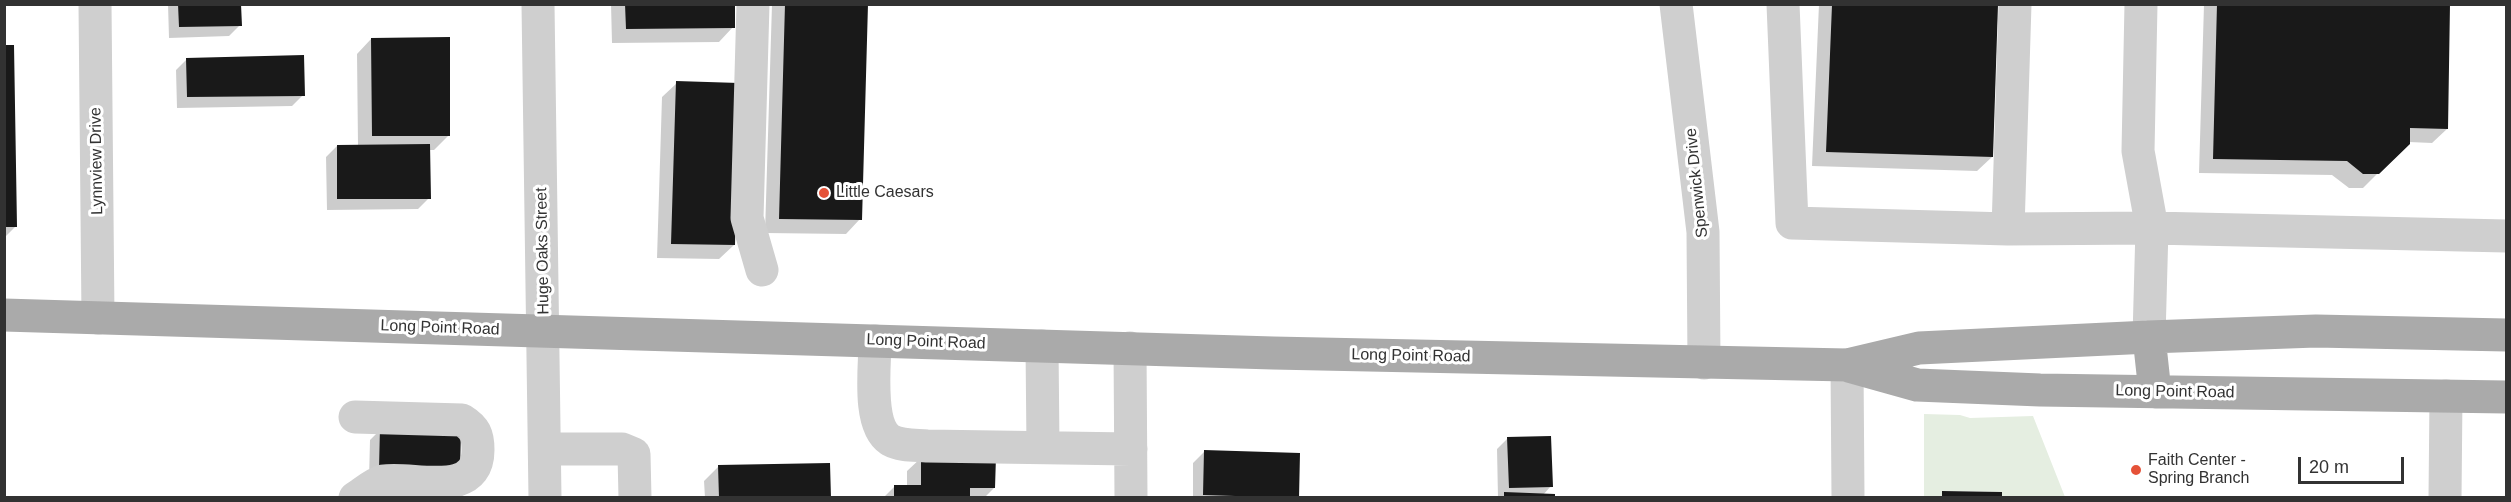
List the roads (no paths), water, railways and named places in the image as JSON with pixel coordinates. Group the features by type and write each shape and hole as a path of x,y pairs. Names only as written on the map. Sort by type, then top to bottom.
{"main road":[{"name":"Long Point Road","path":"4,315 1042,346 1847,365 1919,348 2149,337 2316,331 2506,335"},
{"path":"2149,337 2155,392"},
{"name":"Long Point Road","path":"1847,365 1917,385 2506,398"}],"street":[{"name":"Lynnview Drive","path":"95,4 98,318"},
{"name":"Huge Oaks Street","path":"538,4 546,498"},
{"path":"753,4 747,218 762,270"},
{"name":"Spenwick Drive","path":"1676,4 1703,232 1704,363"},
{"path":"1783,4 1792,223 2008,229 2152,228 2506,236"},
{"path":"2008,229 2015,4"},
{"path":"2141,4 2138,151 2152,228 2149,337"},
{"path":"875,341 875,418 883,434 891,440 902,444 927,446 1131,448"},
{"path":"1042,346 1043,447"},
{"path":"1131,348 1131,498"},
{"path":"1847,365 1848,498"},
{"path":"2445,498 2446,396"},
{"path":"355,417 462,420 476,433 478,456 472,472 456,482 381,481 355,498"},
{"path":"545,448 622,449 634,454 635,498"}],"place":[{"name":"Little Caesars","path":"824,193"},
{"name":"Faith Center - Spring Branch","path":"2136,470"}]}
